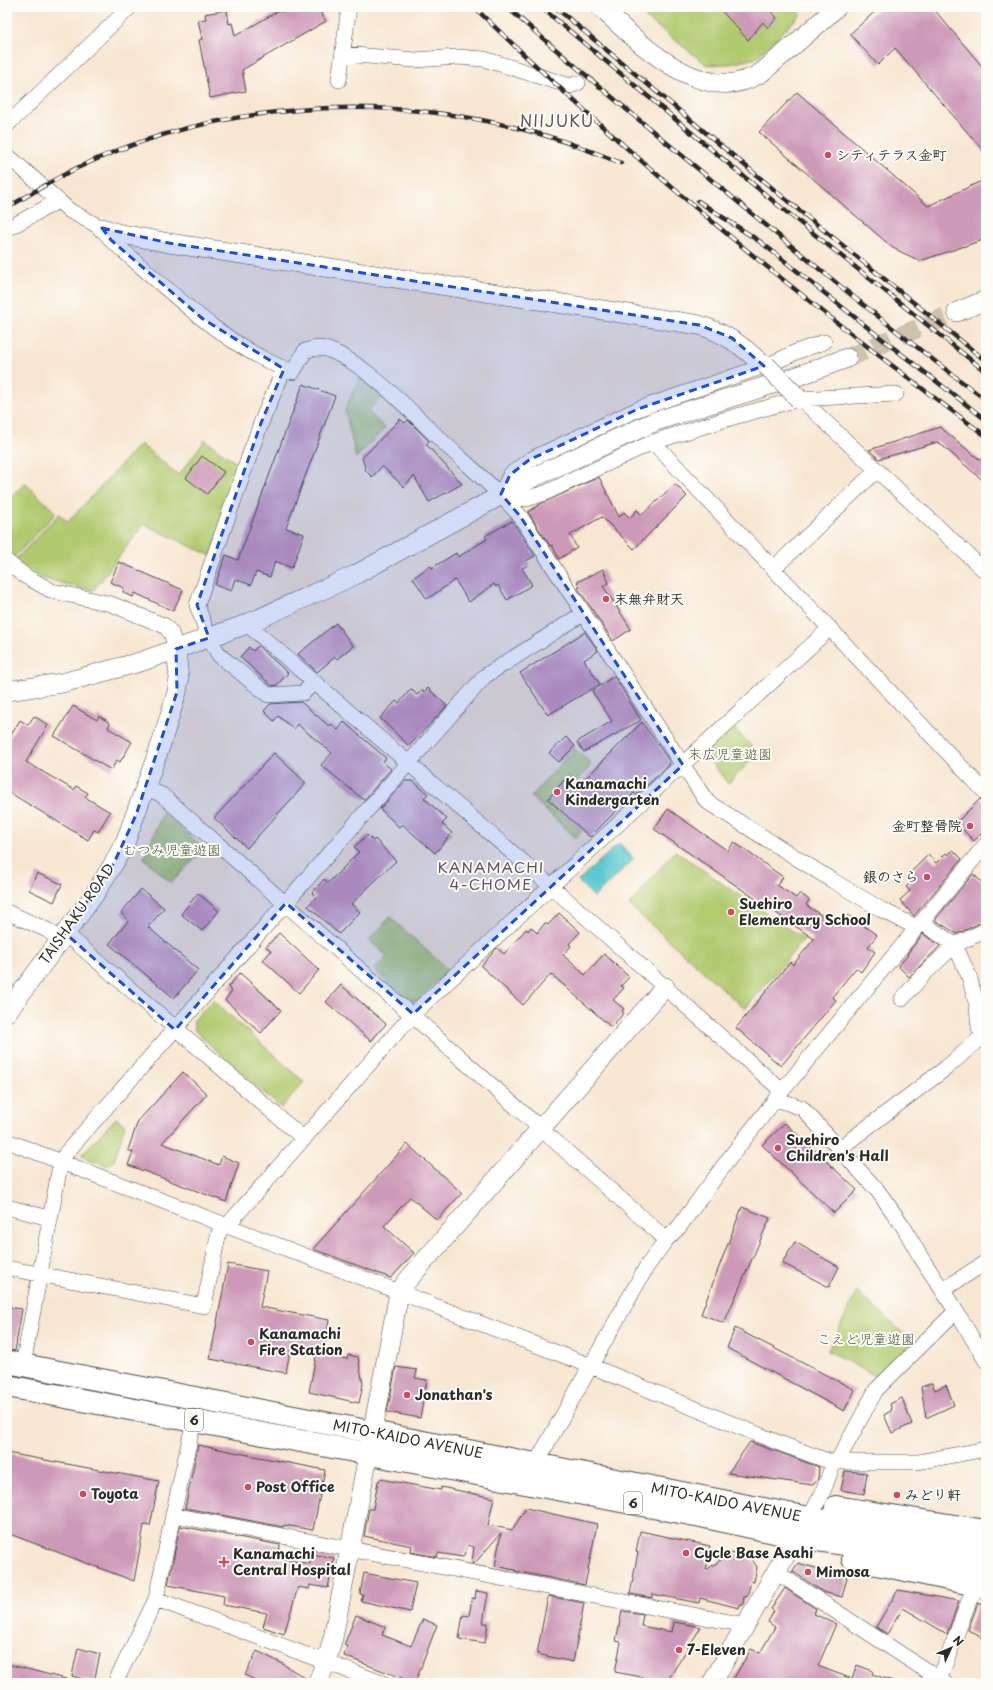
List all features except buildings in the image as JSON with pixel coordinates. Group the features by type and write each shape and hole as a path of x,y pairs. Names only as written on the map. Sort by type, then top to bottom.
{"highway":[{"name":"MITO-KAIDO AVENUE","path":"15,1363 809,1518 986,1549"},
{"name":"MITO-KAIDO AVENUE","path":"7,1386 701,1516 797,1537 914,1554 982,1580"},
{"name":"MITO-KAIDO AVENUE","path":"809,1518 833,1507 986,1531"}],"street":[{"path":"7,125 130,7"},
{"path":"339,80 349,7"},
{"path":"600,7 648,49 688,76 716,84 740,82 759,74 837,7"},
{"path":"343,54 415,60 457,57 484,59 570,86 578,83"},
{"path":"7,155 70,212 102,228 117,233 169,243 699,325 716,330 732,338 744,347 986,572"},
{"path":"7,229 58,201"},
{"path":"102,228 111,240 203,319 245,348 284,369 293,372 305,351 316,348 327,350 343,357 374,379 501,494 520,516 709,803 882,910 919,924 956,945 969,976 977,1006 979,1028 985,1035 946,1068 840,1148"},
{"path":"957,312 986,300"},
{"path":"501,494 510,475 529,460 638,409 764,366 824,342"},
{"path":"7,691 62,683 140,662 247,624 355,575 536,476 656,421 795,377 847,358"},
{"path":"284,369 261,423 197,604 209,638 219,655 268,695 304,693 314,682"},
{"path":"501,494 526,499 538,495 654,442 730,418 799,399 896,394"},
{"path":"654,442 986,793"},
{"path":"774,568 877,470"},
{"path":"7,562 25,576 52,591 111,604 165,626 171,632 176,649"},
{"path":"15,1363 39,1274 62,1162 66,1153 486,676 584,613"},
{"path":"247,624 409,762 551,886 664,987 780,1094 782,1101 802,1108 878,1191 903,1226 920,1256 943,1290 986,1361"},
{"path":"7,1268 204,1306 218,1236 413,1014 830,628"},
{"name":"TAISHAKU ROAD","path":"7,1012 62,936 94,895 126,840 146,788 176,692 179,679 176,649"},
{"path":"146,788 162,795 413,1014 666,1240"},
{"path":"535,1464 648,1266 666,1240 679,1227 731,1156 780,1094 986,844"},
{"path":"7,912 62,936 304,1139"},
{"path":"902,999 924,974 956,945 986,930"},
{"path":"317,1683 326,1663 333,1638 399,1294 411,1276 664,987"},
{"path":"7,1141 399,1294 591,1366 779,1443 836,1462 918,1462 986,1450"},
{"path":"7,1207 50,1218"},
{"path":"943,1290 986,1262"},
{"path":"712,1683 809,1518 822,1494 836,1462 876,1390 956,1311"},
{"path":"115,1683 156,1599 194,1420"},
{"path":"173,1515 745,1625"},
{"path":"776,1572 941,1682 982,1580"},
{"path":"156,1599 382,1683"}],"highlighted area":[{"path":"102,228 169,243 699,325 732,338 764,366 638,409 529,460 510,475 501,494 520,516 683,765 413,1014 286,903 175,1030 65,933 114,863 136,815 177,692 176,649 209,638 197,605 261,423 284,369 203,319 111,240"}],"green space":[{"path":"632,7 794,7 801,14 756,58 730,64 707,65"},
{"path":"360,376 384,395 368,411 385,428 356,458 345,410"},
{"path":"205,440 242,467 211,556 144,524 93,591 41,578 15,560 59,514 68,522 140,444 179,475"},
{"path":"25,483 56,513 14,557 7,552 7,501"},
{"name":"末広児童遊園","path":"731,725 758,753 728,784 704,752"},
{"path":"574,749 592,764 576,783 567,776 547,800 582,831 576,838 531,797"},
{"name":"むつみ児童遊園","path":"163,812 204,849 171,883 144,858"},
{"path":"675,851 804,939 745,1009 629,905"},
{"path":"390,917 448,970 418,1000 406,1000 374,969 387,956 369,940"},
{"path":"213,1000 304,1082 281,1108 195,1031 193,1021"},
{"path":"116,1118 125,1125 114,1161 107,1166 84,1157 82,1154"},
{"name":"こえど児童遊園","path":"857,1292 915,1344 877,1377 828,1351"}],"water":[{"path":"619,843 634,859 594,897 578,881"}],"tunnel":[{"path":"847,358 957,312"}],"railway":[{"path":"474,7 596,121 722,230 853,335 986,436"},
{"path":"507,7 601,88 804,257 912,344 986,400"},
{"path":"541,7 778,205 986,372"},
{"path":"555,7 784,198 986,361"},
{"path":"7,208 50,182 77,168 129,146 183,129 239,117 295,110 352,108 409,110 466,117 546,136 621,163"},
{"path":"698,201 762,243 986,420"}],"place":[{"name":"シティテラス金町","path":"828,155"},
{"name":"末無弁財天","path":"606,599"},
{"name":"Kanamachi Kindergarten","path":"557,792"},
{"name":"金町整骨院","path":"970,826"},
{"name":"銀のさら","path":"927,877"},
{"name":"Suehiro Elementary School","path":"731,912"},
{"name":"Suehiro Children's Hall","path":"778,1148"},
{"name":"Kanamachi Fire Station","path":"251,1342"},
{"name":"Jonathan's","path":"407,1395"},
{"name":"Post Office","path":"248,1487"},
{"name":"Toyota","path":"83,1494"},
{"name":"みどり軒","path":"897,1495"},
{"name":"Cycle Base Asahi","path":"686,1553"},
{"name":"Kanamachi Central Hospital","path":"224,1562"},
{"name":"Mimosa","path":"808,1572"},
{"name":"7-Eleven","path":"679,1650"}],"district":[{"name":"NIIJUKU","path":"557,121"},
{"name":"KANAMACHI 4-CHOME","path":"491,876"}]}
